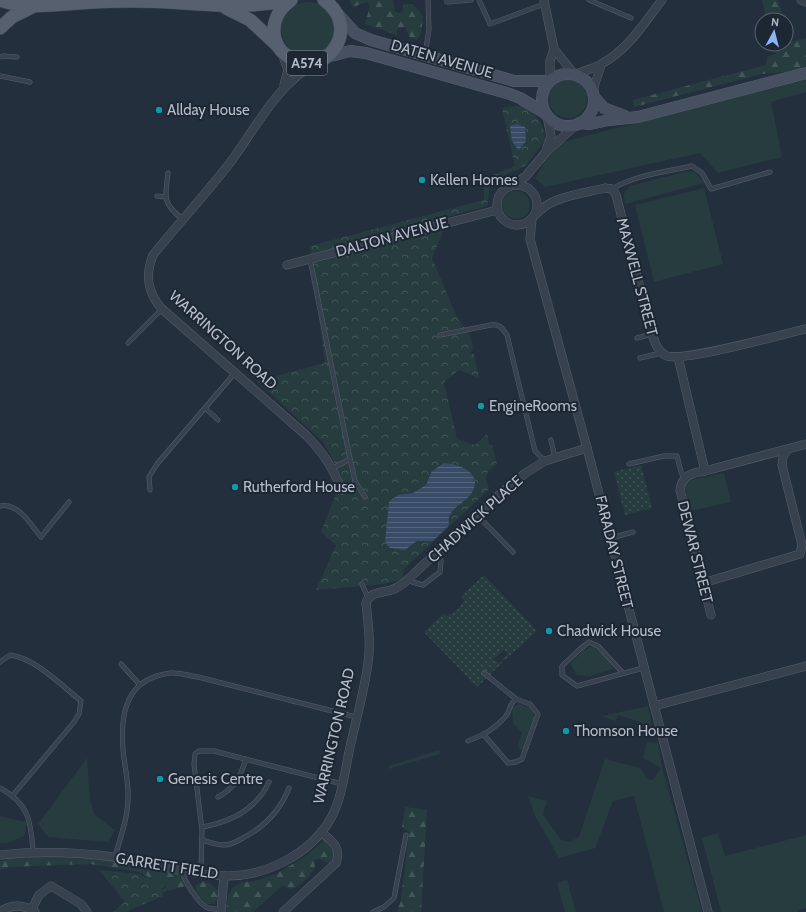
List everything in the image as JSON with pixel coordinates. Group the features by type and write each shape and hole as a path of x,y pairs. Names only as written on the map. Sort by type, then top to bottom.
{"main road":[{"name":"A574","path":"0,0 32,7 132,1 183,2 223,7 252,6 290,0"},
{"name":"A574","path":"279,48 274,27 276,16 282,6 290,0"},
{"path":"324,0 334,7"},
{"name":"A574","path":"0,28 12,17 32,7"},
{"name":"A574","path":"223,7 250,20 289,57 296,61 312,62 325,58 338,44 341,33 340,22 334,7"}],"street":[{"path":"546,152 551,136 542,101 542,93 550,80 561,74 575,75 601,65 632,40 662,0"},
{"path":"801,0 806,2"},
{"path":"544,2 554,49 575,75 588,84 594,97 604,108 629,118"},
{"name":"DATEN AVENUE","path":"334,7 348,26 363,37 514,81 550,80"},
{"name":"WARRINGTON ROAD","path":"279,48 288,70 283,88"},
{"path":"550,80 550,62 554,49"},
{"name":"DATEN AVENUE","path":"325,58 350,51 366,53 510,94 520,98 546,114"},
{"name":"WARRINGTON ROAD","path":"325,58 301,72 283,88 228,165 153,255 148,269 149,286 156,302 162,309 234,374 307,436 324,454 333,468 342,490"},
{"path":"512,185 531,171 546,152 590,112 594,97 594,87 601,65"},
{"path":"546,114 559,124 566,126 629,118 654,113 806,73"},
{"path":"531,171 533,193 537,205 533,217"},
{"path":"530,239 514,225 503,220 497,210 497,199 499,194 507,186 524,185 533,193 554,200"},
{"path":"514,225 524,224 540,209 554,200 605,188 612,189"},
{"name":"MAXWELL STREET","path":"612,189 616,195 655,344 662,353 678,357"},
{"name":"DALTON AVENUE","path":"287,265 497,210"},
{"name":"FARADAY STREET","path":"533,217 530,239 587,448 643,668 708,912"},
{"path":"705,470 678,357 729,348 806,329"},
{"name":"DEWAR STREET","path":"711,615 680,494 680,486 684,478 690,474 806,444"},
{"name":"CHADWICK PLACE","path":"368,598 374,594 392,590 409,578 524,474 545,461 587,448"},
{"path":"703,583 800,554 802,545 782,465 783,457 787,450"},
{"name":"WARRINGTON ROAD","path":"321,832 331,818 342,784 368,663 369,638 366,603 368,598"},
{"path":"654,706 806,666"},
{"path":"283,912 336,863 338,850 321,832"},
{"name":"GARRETT FIELD","path":"0,854 33,852 115,857 182,870 224,876 248,874 273,866 299,852 321,832"},
{"path":"221,911 224,876"},
{"path":"0,912 7,908 18,906 34,911 39,895 51,886 81,904 87,912"}],"lane":[{"path":"424,56 430,28 428,0"},
{"path":"447,0 447,2 471,0"},
{"path":"479,0 490,24 544,2"},
{"path":"589,0 631,18"},
{"path":"0,57 17,58"},
{"path":"0,76 30,82"},
{"path":"612,189 618,185 692,166 702,173 711,189 770,172"},
{"path":"168,173 166,197 169,207 182,219"},
{"path":"157,196 166,197"},
{"path":"310,259 355,481 365,497"},
{"path":"128,343 162,309"},
{"path":"440,335 491,325 498,325 502,328 507,335 535,451 545,461"},
{"path":"637,338 652,334"},
{"path":"640,358 662,353"},
{"path":"150,490 149,477 157,464 234,374"},
{"path":"205,408 218,420"},
{"path":"551,440 555,458"},
{"path":"629,464 664,456 677,456 684,478"},
{"path":"333,468 350,459"},
{"path":"0,506 7,505 16,508 41,537 69,502"},
{"path":"478,515 512,552"},
{"path":"610,538 633,532"},
{"path":"409,578 412,582 423,585 440,572 441,560 437,552"},
{"name":"WARRINGTON ROAD","path":"362,584 368,598"},
{"path":"622,672 598,646 589,642 562,666 562,675 577,686 609,679 622,672 643,668"},
{"path":"0,662 10,655 20,657 33,664 81,701 79,714 74,722 13,795"},
{"path":"122,664 140,685"},
{"path":"115,857 129,797 123,749 122,726 125,707 132,692 148,678 172,673 198,677 356,717"},
{"path":"484,673 516,698 530,704 538,714 522,759 516,762 508,763 484,735"},
{"path":"468,741 484,735 505,718 510,704 516,698"},
{"path":"201,873 202,827 194,764 195,754 198,751 205,750 246,759 342,784"},
{"path":"218,797 229,791 236,783 246,759"},
{"path":"202,827 222,823 237,816 264,792 268,782"},
{"path":"0,788 13,795 29,817 33,852"},
{"path":"202,840 223,846 232,844 256,832 271,818 285,799 289,788"},
{"path":"373,912 384,907 394,898 406,835"},
{"path":"182,870 184,877 201,903 207,908 221,911"}],"green space":[{"path":"349,0 393,0 395,12 402,13 404,4 413,4 423,16 421,34 417,40 410,38 405,27 397,29 397,35 365,24 370,6 367,2 353,7"},
{"path":"762,0 778,0 782,12 765,12"},
{"path":"308,2 323,7 327,10 330,14 335,29 330,44 327,48 323,51 308,56 293,51 289,48 286,44 281,29 286,14 289,10 293,7"},
{"path":"806,38 806,67 785,72 762,74 634,107 633,100 766,65 767,57 776,54 776,52 794,52 794,41"},
{"path":"806,79 806,92 771,102 782,157 718,173 700,153 545,187 535,178 555,144"},
{"path":"564,80 572,80 582,85 586,92 586,106 582,113 572,118 564,118 554,113 552,110 549,103 549,95 554,85 557,83"},
{"path":"522,105 532,112 539,120 545,135 545,141 525,166 505,175 490,185 487,206 440,219 443,232 432,258 456,315 471,338 473,348 470,353 474,354 479,378 459,370 444,382 457,439 475,445 487,434 489,444 492,445 497,464 488,471 486,478 489,489 404,569 403,579 385,584 316,590 336,545 321,532 342,478 324,443 257,381 325,363 310,246 484,200 484,179 515,166 502,108"},
{"path":"687,171 695,172 704,183 625,204 624,194 631,186"},
{"path":"704,188 723,264 654,282 635,205"},
{"path":"516,191 526,195 530,205 526,215 516,219 506,215 502,205 506,195"},
{"path":"641,465 652,508 625,515 614,472"},
{"path":"724,473 731,502 690,511 684,482"},
{"path":"484,575 537,631 504,661 502,659 508,654 504,650 494,659 498,663 501,661 502,663 477,687 424,632 444,613 446,616 457,610 464,600 461,596"},
{"path":"593,646 608,659 613,669 590,676 577,675 570,664 582,651"},
{"path":"519,704 531,708 535,716 524,748 520,751 518,745 522,733 513,724 512,708"},
{"path":"648,706 654,736 649,736 649,733 641,730 643,723 618,715 615,721 602,716"},
{"path":"647,742 658,743 662,767 702,912 664,912 634,796 613,801 595,848 559,858 535,816 528,796 547,801 543,814 561,840 570,842 579,837 605,759 640,768 646,778 653,780 661,768 643,758"},
{"path":"439,750 440,754 389,769 388,766"},
{"path":"87,758 90,800 94,814 115,830 108,842 48,837 38,824"},
{"path":"405,807 427,810 421,912 397,912 401,900 409,832 402,827"},
{"path":"0,816 27,822 24,836 7,843 0,843"},
{"path":"718,833 725,856 806,835 806,908 798,910 798,912 721,912 702,838"},
{"path":"324,840 334,853 332,865 319,859 314,860 315,868 298,886 290,889 283,885 253,912 226,912 228,896 233,887 243,882 255,881 276,874 306,856"},
{"path":"33,854 115,859 178,872 186,886 159,893 167,886 158,890 156,881 139,872 90,864 8,867 0,870 0,861"},
{"path":"99,870 138,874 161,882 163,896 128,912 113,912 125,902"},
{"path":"567,880 576,912 565,912 557,883"},
{"path":"204,881 213,885 217,890 218,899 214,904 206,904 196,892 196,885"}],"water":[{"path":"517,124 525,127 526,141 519,150 513,142 510,126"},
{"path":"444,463 457,465 469,471 475,481 475,487 471,494 453,511 450,515 449,525 433,541 417,541 405,550 390,548 385,541 389,502 398,495 413,493 426,485 432,471"}],"place":[{"name":"Allday House","path":"159,110"},
{"name":"Kellen Homes","path":"422,180"},
{"name":"EngineRooms","path":"481,406"},
{"name":"Rutherford House","path":"235,487"},
{"name":"Chadwick House","path":"549,631"},
{"name":"Thomson House","path":"566,731"},
{"name":"Genesis Centre","path":"160,779"}]}
